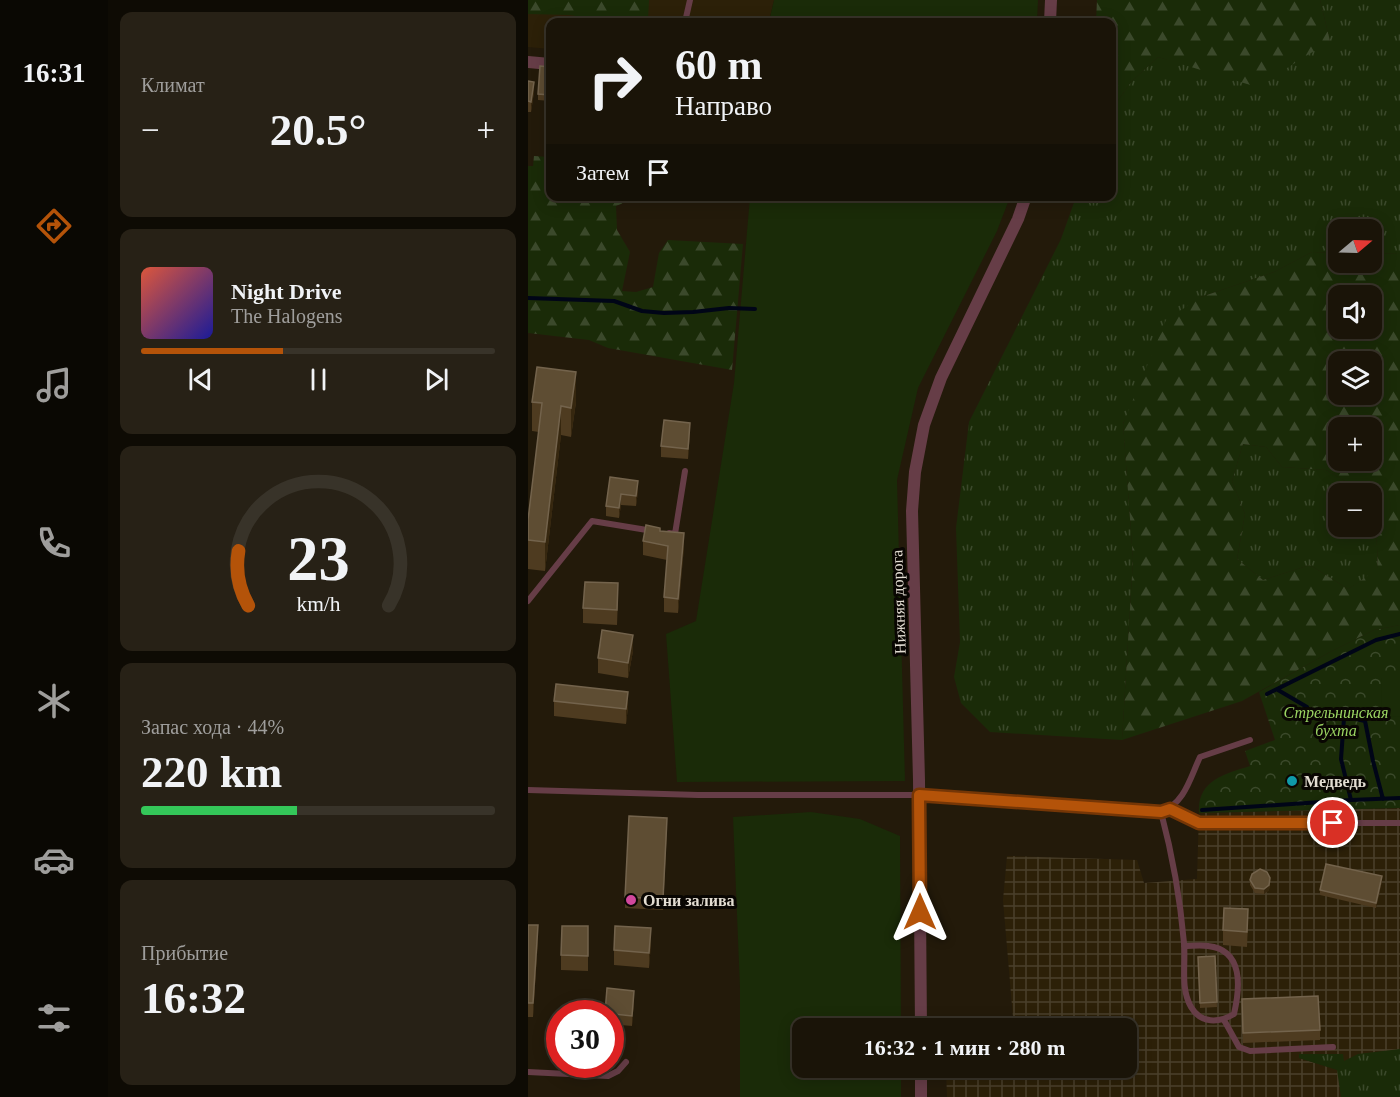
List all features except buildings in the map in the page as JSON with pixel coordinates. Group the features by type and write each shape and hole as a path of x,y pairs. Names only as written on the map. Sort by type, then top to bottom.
{"street":[{"path":"1050,18 1051,0"},
{"path":"528,62 546,64"},
{"name":"Нижняя дорога","path":"921,1018 919,795 912,511 915,472 924,425 941,378 1018,219 1024,201"},
{"path":"921,1078 921,1097"}],"lane":[{"path":"686,18 690,0"},
{"path":"528,601 592,521 675,534 685,471"},
{"path":"528,790 698,795 919,795 1161,812 1170,809 1179,801 1200,758 1250,740"},
{"path":"1170,809 1199,823 1400,823"},
{"path":"1161,812 1173,856 1184,946 1185,984 1190,1005 1198,1016 1208,1021 1224,1020 1234,1014 1238,996 1237,967 1231,956 1210,946 1184,946"},
{"path":"1224,1020 1239,1047 1250,1051 1333,1047"},
{"path":"528,1072 608,1076 618,1071 626,1062"}],"shaded area":[{"path":"528,0 774,0 770,18 546,18 546,49 528,47"},
{"path":"1400,808 1400,1061 1343,1061 1343,1055 1299,1058 1338,1070 1341,1097 947,1097 946,1078 1137,1078 1137,1018 1013,1018 1003,900 1007,856 1137,860 1144,883 1197,879 1199,813"}],"green space":[{"path":"528,0 649,0 648,18 608,16 592,18 528,14"},
{"path":"774,0 1038,0 1037,18 770,18"},
{"path":"1097,0 1320,0 1330,41 1257,87 1158,57 1131,82 1116,103 1116,18 1096,18"},
{"path":"1320,0 1400,0 1400,254 1382,253 1382,219 1328,219 1328,253 1312,252 1274,272 1201,297 1123,423 1133,559 1122,740 990,732 961,703 954,677 960,642 956,528 969,422 1061,239 1075,201 1116,201 1116,103 1131,82 1158,57 1195,67 1330,41"},
{"path":"534,156 546,157 546,201 628,201 616,206 617,230 630,252 622,291 636,292 653,287 659,253 668,240 743,244 732,370 608,348 589,340 528,333 528,166 533,166"},
{"path":"750,201 1008,201 997,231 918,388 897,480 905,781 677,782 666,634 696,621 734,383"},
{"path":"1312,252 1328,253 1328,273 1382,273 1382,253 1400,254 1400,625 1374,630 1242,701 1122,740 1133,559 1123,424 1166,320 1201,297 1274,272","holes":["1243,444 1266,447 1282,467 1326,470 1349,483 1382,483 1382,537 1377,537 1378,569 1348,589 1310,565 1263,580 1237,559 1245,514 1232,481"]},
{"path":"1243,444 1266,447 1282,467 1326,470 1349,483 1328,483 1328,537 1377,537 1378,570 1348,589 1310,565 1263,580 1237,559 1245,514 1232,481"},
{"name":"Стрельнинская бухта","path":"1400,625 1400,808 1199,813 1203,793 1214,780 1250,766 1245,751 1275,740 1259,692 1374,630"},
{"path":"1382,678 1400,678 1400,717 1381,716"},
{"path":"811,812 860,819 900,836 901,1018 792,1018 792,1078 901,1078 901,1097 740,1097 740,988 733,817"},
{"path":"1400,1049 1400,1097 1341,1097 1337,1070 1299,1058 1299,1054 1343,1054 1344,1061 1358,1054"}],"waterway":[{"path":"528,298 614,301 642,311 664,313 729,308 755,309"},
{"path":"1267,694 1376,640 1400,634"},
{"path":"1278,690 1307,707"},
{"path":"1329,713 1365,721 1383,799"},
{"path":"1344,718 1341,759 1351,800"},
{"path":"1202,810 1400,798"}],"place":[{"name":"Медведь","path":"1292,781"},
{"name":"Огни залива","path":"631,900"}],"route":[{"path":"920,912 919,795 1161,812 1170,809 1199,823 1333,823"}]}
